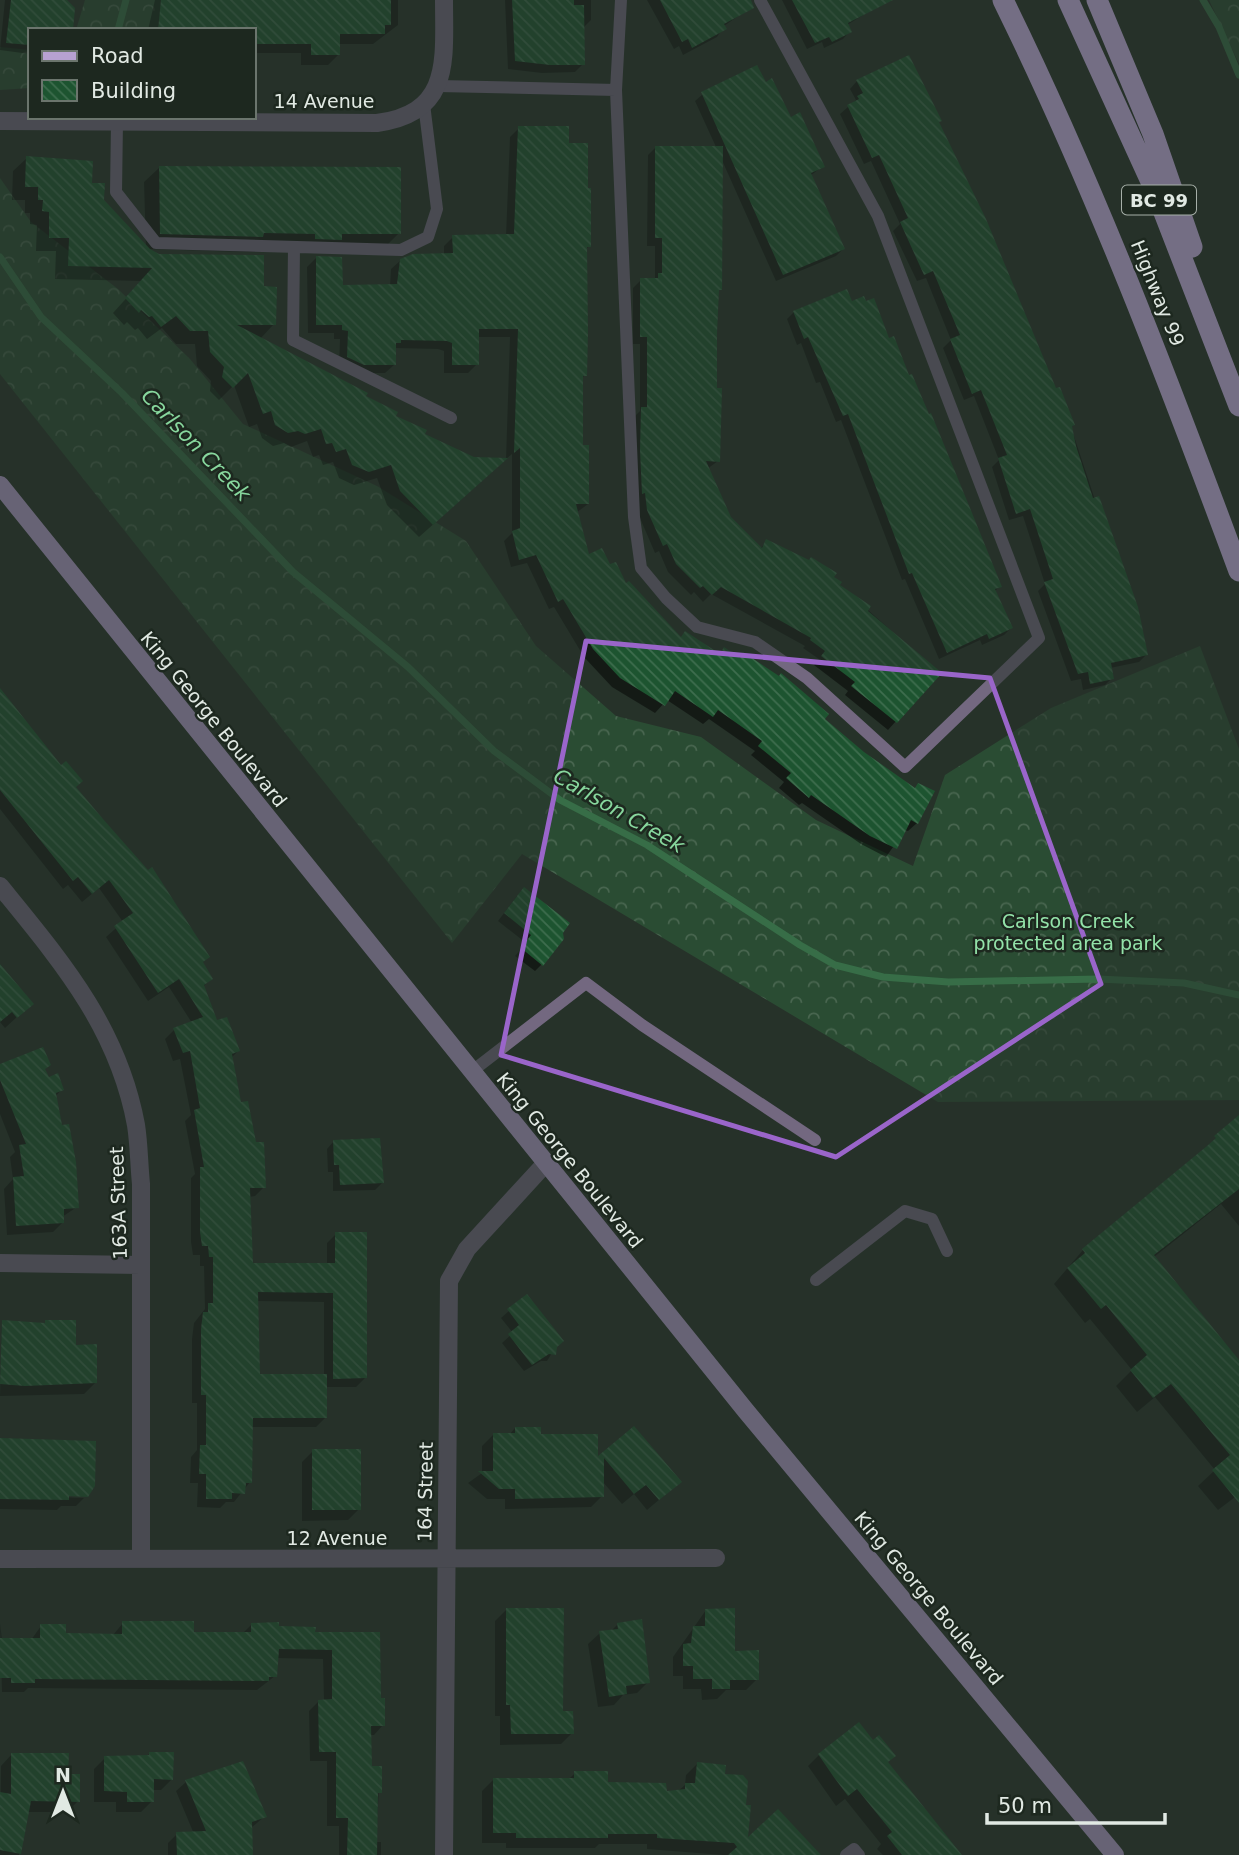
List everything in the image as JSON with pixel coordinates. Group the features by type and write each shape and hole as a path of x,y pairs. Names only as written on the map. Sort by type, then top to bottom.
{"highway":[{"name":"Highway 99","path":"1003,0 1072,145 1125,269 1239,571"},
{"name":"Highway 99","path":"1068,0 1158,197 1239,406"},
{"path":"1097,0 1153,134 1239,396"}],"main road":[{"name":"King George Boulevard","path":"0,485 545,1164 1115,1855"}],"street":[{"path":"431,96 444,61 443,0"},
{"name":"14 Avenue","path":"0,121 377,122 398,120 431,96"},
{"name":"163A Street","path":"0,886 63,962 95,1010 121,1066 136,1125 141,1184 141,1559"},
{"name":"164 Street","path":"444,1855 449,1281 467,1249 545,1164"},
{"path":"0,1263 141,1265"},
{"name":"12 Avenue","path":"0,1559 716,1558"}],"lane":[{"path":"621,0 617,90 634,517 641,568 666,598 697,626 755,642 807,678 905,767 1040,638 878,216 760,0"},
{"path":"117,122 116,192 156,243 401,250 428,237 437,209 431,96 617,90"},
{"path":"294,247 293,340 451,418"},
{"path":"471,1072 586,983 642,1025 815,1140"},
{"path":"817,1280 905,1211 932,1219 947,1251"},
{"path":"846,1855 854,1849 859,1855"}],"highlighted area":[{"path":"586,641 990,678 1101,984 836,1157 501,1055"}],"green space":[{"path":"85,0 167,0 165,28 77,28"},
{"path":"1209,0 1239,0 1239,64"},
{"path":"0,47 28,50 28,88 0,90"},
{"name":"Carlson Creek protected area park","path":"0,178 31,222 118,289 190,359 243,424 377,486 466,541 536,646 616,716 701,737 816,820 913,866 945,775 1051,708 1200,646 1239,749 1239,1100 938,1102 522,854 452,943 0,374"}],"building":[{"path":"11,0 67,0 75,8 73,28 28,28 28,45 6,43"},
{"path":"161,0 391,0 391,25 385,25 385,34 340,34 340,55 311,55 311,44 256,44 256,28 158,28"},
{"path":"512,0 574,0 574,5 584,5 585,65 515,61"},
{"path":"660,0 751,0 754,8 724,24 727,29 692,48 688,39 682,42"},
{"path":"792,0 893,0 848,23 852,32 832,42 829,37 815,43"},
{"path":"909,55 986,219 1056,388 1060,387 1075,425 1072,426 1076,446 1093,498 1099,496 1138,607 1148,655 1111,663 1114,679 1090,684 1088,672 1078,674 1044,582 1053,579 1030,509 1016,514 998,458 1007,455 981,390 972,394 950,339 960,335 933,271 924,275 900,222 908,218 879,155 872,158 847,105 859,99 857,96 863,93 856,80"},
{"path":"757,65 766,82 772,78 791,117 800,112 825,167 811,173 845,249 783,275 701,92"},
{"path":"518,126 569,126 569,143 588,143 591,247 587,247 588,332 587,376 583,376 583,445 589,445 589,504 576,504 589,554 602,548 610,564 616,562 626,583 629,581 681,637 685,631 720,654 724,647 740,658 743,652 779,676 781,673 829,714 825,719 864,752 915,788 918,783 935,791 918,824 911,820 897,849 870,836 811,795 809,798 786,778 791,773 758,746 762,741 718,710 713,717 675,691 665,706 620,678 593,649 563,599 558,602 536,555 519,560 512,531 520,528 520,448 514,453 518,329 479,329 479,365 452,365 452,343 447,341 401,340 401,343 396,343 396,365 364,365 347,357 348,331 342,330 342,325 316,325 316,256 342,257 343,285 397,284 400,259 413,254 453,253 452,235 514,234"},
{"path":"655,146 723,146 722,290 719,290 717,333 717,388 722,388 720,462 706,461 731,517 762,548 766,539 809,560 811,557 837,573 834,577 842,582 840,585 871,606 868,611 942,673 897,723 851,686 855,682 821,656 825,651 810,640 811,638 721,587 712,595 703,586 700,588 676,564 667,544 663,546 647,510 645,493 642,494 640,450 641,407 647,407 647,337 640,337 640,278 658,278 658,273 662,273 662,238 655,238"},
{"path":"26,156 93,161 92,183 105,183 104,200 150,249 159,254 264,255 264,286 277,287 276,325 237,325 368,393 366,396 398,412 396,416 427,430 425,434 474,457 508,458 433,525 400,491 391,465 369,472 352,465 346,449 336,452 332,443 326,444 321,429 305,434 298,431 288,433 275,425 271,411 263,414 248,373 233,388 222,377 224,367 210,352 208,331 190,331 176,316 161,327 152,316 149,317 141,310 139,313 125,298 152,268 68,266 69,238 49,238 49,212 42,211 43,200 38,200 38,187 25,187"},
{"path":"159,166 401,167 401,234 342,234 342,240 315,239 315,234 264,233 263,237 160,234"},
{"path":"847,289 852,301 864,296 866,301 874,298 889,338 894,336 909,375 912,374 929,414 931,413 970,508 1002,587 995,589 1013,628 989,639 987,634 947,653 912,573 909,574 848,414 843,416 808,337 804,339 793,311"},
{"path":"0,688 61,765 66,761 83,781 76,787 103,819 148,870 152,867 210,957 203,962 213,979 204,985 217,1020 227,1017 240,1051 232,1054 241,1102 248,1101 256,1142 264,1142 266,1188 250,1188 253,1263 335,1263 335,1232 367,1232 367,1378 333,1379 333,1293 258,1292 260,1374 327,1374 327,1418 253,1418 252,1483 246,1483 245,1494 232,1493 232,1499 206,1499 206,1474 199,1474 200,1445 206,1445 206,1395 201,1395 201,1329 203,1312 208,1312 208,1303 213,1303 213,1257 209,1257 208,1246 202,1246 200,1232 200,1167 204,1167 194,1110 200,1108 190,1051 183,1053 173,1028 203,1017 179,979 158,993 114,926 133,913 109,880 92,894 78,877 73,881 0,790"},
{"path":"524,887 570,923 563,933 564,939 543,966 521,948 531,935 504,913"},
{"path":"0,964 34,1004 17,1018 12,1012 0,1022"},
{"path":"43,1047 51,1065 45,1069 49,1077 58,1073 64,1090 56,1093 62,1125 69,1124 76,1162 79,1208 64,1209 64,1223 16,1226 13,1177 24,1176 19,1145 26,1144 0,1080 0,1064"},
{"path":"1239,1115 1239,1189 1154,1255 1239,1360 1239,1503 1212,1470 1230,1455 1171,1384 1153,1398 1130,1370 1147,1355 1106,1305 1101,1309 1067,1268 1085,1253 1082,1249 1207,1146 1216,1138 1214,1136"},
{"path":"380,1138 384,1183 340,1185 339,1165 334,1165 333,1140"},
{"path":"527,1294 564,1341 557,1347 556,1355 549,1354 532,1365 508,1334 519,1325 507,1309"},
{"path":"2,1320 45,1323 45,1320 76,1320 76,1345 97,1344 97,1383 25,1386 0,1384"},
{"path":"634,1426 682,1482 659,1500 646,1485 634,1494 604,1458 604,1497 515,1499 515,1489 499,1489 478,1471 493,1471 493,1433 515,1433 515,1427 541,1427 541,1434 598,1434 598,1456"},
{"path":"0,1438 96,1441 95,1486 88,1497 69,1496 69,1500 0,1499"},
{"path":"312,1449 361,1449 361,1510 312,1510"},
{"path":"506,1608 564,1608 563,1711 573,1711 574,1734 511,1734 510,1705 506,1705"},
{"path":"735,1608 735,1651 759,1650 759,1680 730,1680 730,1689 712,1689 712,1679 693,1679 693,1666 683,1666 683,1644 691,1643 693,1626 705,1626 705,1609"},
{"path":"642,1619 650,1683 626,1686 627,1694 609,1697 599,1631 618,1629 617,1623"},
{"path":"122,1621 194,1621 194,1632 251,1632 251,1623 279,1622 279,1626 316,1627 315,1632 380,1632 381,1698 385,1698 385,1726 371,1726 372,1766 382,1766 382,1793 378,1793 377,1855 347,1855 348,1818 336,1818 336,1752 319,1752 318,1700 332,1699 332,1650 279,1649 277,1677 269,1677 269,1681 35,1679 35,1683 11,1683 11,1678 0,1678 0,1638 40,1638 40,1624 66,1624 66,1633 122,1634"},
{"path":"859,1722 873,1740 879,1735 896,1756 888,1762 962,1855 902,1855 887,1836 892,1832 857,1789 848,1796 818,1754"},
{"path":"149,1752 174,1752 173,1780 154,1779 154,1802 127,1802 127,1792 104,1791 104,1756 149,1755"},
{"path":"11,1753 69,1753 68,1774 80,1774 80,1802 31,1801 21,1854 0,1850 0,1792 11,1794"},
{"path":"243,1761 267,1817 252,1822 253,1855 177,1855 176,1832 206,1831 185,1780"},
{"path":"697,1762 726,1765 725,1774 743,1775 748,1781 746,1805 751,1805 748,1837 778,1809 821,1855 728,1855 737,1847 734,1843 657,1838 657,1834 608,1834 608,1838 516,1838 516,1833 493,1833 493,1778 574,1778 574,1771 608,1771 608,1782 666,1783 667,1791 685,1789 685,1783 695,1783"}],"waterway":[{"name":"Carlson Creek","path":"119,28 126,0"},
{"path":"1203,0 1219,27 1239,75"},
{"name":"Carlson Creek","path":"0,257 41,317 122,393 293,572 408,667 494,751 560,800 647,845 800,945 835,965 883,977 948,982 1098,979 1184,983 1239,995"}]}
